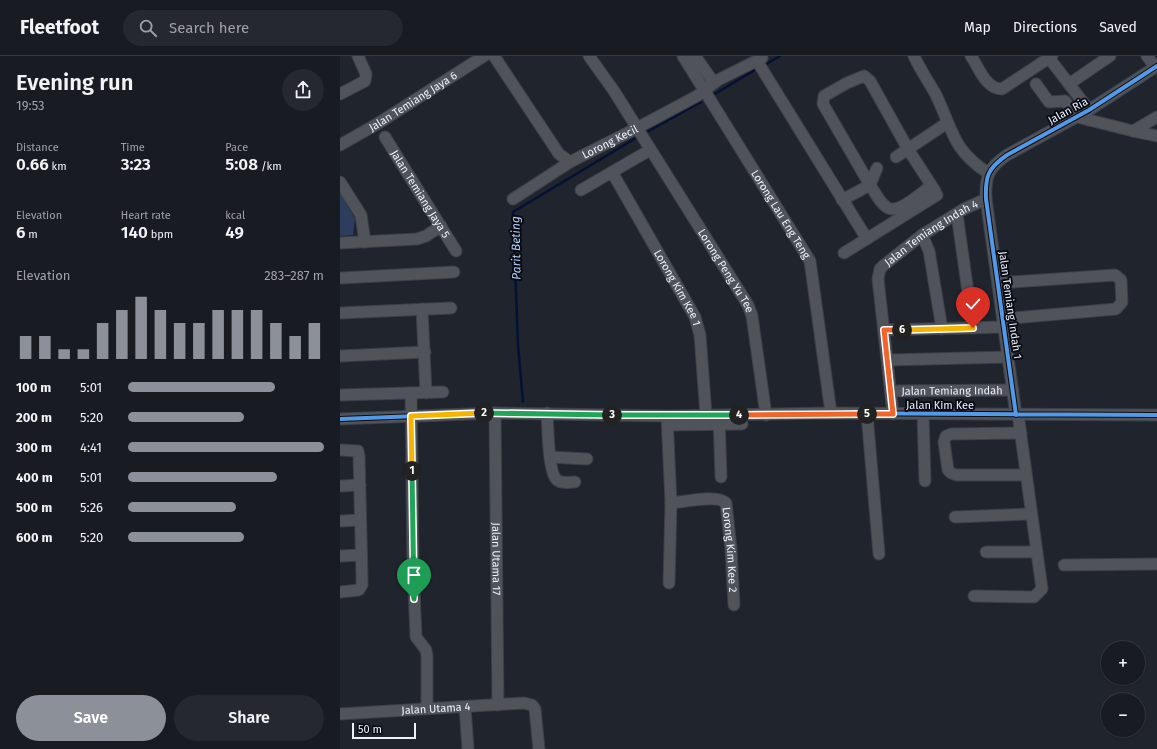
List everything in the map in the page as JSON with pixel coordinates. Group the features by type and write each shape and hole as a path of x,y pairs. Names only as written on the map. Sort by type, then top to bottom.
{"street":[{"path":"340,94 365,82 366,74 358,56"},
{"name":"Jalan Temiang Jaya 6","path":"340,145 378,124 469,60 484,56"},
{"name":"Lorong Kecil","path":"494,56 559,154 570,162 643,138 698,96 710,92 762,62"},
{"name":"Lorong Peng Yu Tee","path":"589,56 643,138 748,305 752,316 766,415"},
{"name":"Lorong Lau Eng Teng","path":"683,56 710,92 810,261 831,414"},
{"name":"Lorong Lau Eng Teng","path":"695,56 710,92"},
{"path":"914,56 934,92 947,124 959,147 988,173"},
{"path":"1069,84 1110,56"},
{"path":"1147,56 1156,67"},
{"path":"974,57 989,84 995,89 1002,89 1051,57 1089,110"},
{"path":"762,62 842,200 867,239"},
{"name":"Jalan Ria","path":"988,173 995,163 1007,154 1089,110 1156,67"},
{"path":"864,76 870,81 908,149 934,190 896,210 888,208 870,185 823,104 824,96 847,83 864,76"},
{"path":"1036,84 1049,102 1065,101 1077,117 1133,132 1157,136"},
{"path":"1133,132 1157,117"},
{"path":"896,157 947,124"},
{"name":"Jalan Temiang Jaya 5","path":"385,137 456,251"},
{"path":"581,190 612,172 643,138"},
{"path":"513,199 570,162"},
{"path":"842,200 870,185 877,168"},
{"name":"Lorong Kim Kee 1","path":"612,172 695,317 700,335 706,415"},
{"name":"Jalan Temiang Indah 1","path":"974,596 1034,597 1038,595 1042,589 1021,433 1008,357 986,199 985,183 988,173"},
{"path":"340,182 361,215 365,242"},
{"path":"844,253 867,239 934,190"},
{"name":"Jalan Temiang Indah 4","path":"893,414 878,274 884,266 922,235 986,199"},
{"path":"957,214 973,328"},
{"path":"340,243 417,239 426,236 441,226"},
{"path":"922,235 930,251 942,329"},
{"path":"340,278 454,272"},
{"path":"884,330 973,328 1116,309 1122,302 1121,280 1115,275 998,283"},
{"path":"340,314 451,308"},
{"path":"422,309 426,393"},
{"path":"340,356 425,352"},
{"path":"888,360 1008,357"},
{"name":"Jalan Temiang Indah","path":"891,391 1013,390"},
{"path":"340,396 443,392"},
{"path":"411,393 413,566 416,636 426,650 427,656 427,708"},
{"name":"Jalan Kim Kee","path":"340,419 495,413 667,420 706,415 720,420 766,415 831,414 1157,415"},
{"name":"Jalan Utama 17","path":"495,413 498,705"},
{"path":"547,414 550,457 554,478 560,482 575,482"},
{"path":"867,414 880,554"},
{"path":"923,414 925,481"},
{"path":"669,583 671,503 667,420 720,420 742,424"},
{"path":"720,420 721,476"},
{"path":"1021,433 951,434 946,436 944,442 948,470 951,473 956,475 1026,475"},
{"path":"340,450 358,451 362,585 359,590 354,592 340,592"},
{"path":"550,457 587,459"},
{"path":"340,486 360,485"},
{"name":"Lorong Kim Kee 2","path":"671,503 715,498 723,500 726,503 731,549 734,605"},
{"path":"955,517 1031,514"},
{"path":"340,521 360,520"},
{"path":"986,552 1036,552"},
{"path":"340,556 361,555"},
{"path":"1064,565 1157,564"},
{"name":"Jalan Utama 4","path":"340,714 524,703 532,705 536,716 539,749"},
{"path":"465,707 468,749"}],"shaded area":[{"path":"340,193 355,219 353,235 340,236"}],"waterway":[{"name":"Parit Beting","path":"765,65 780,56"},
{"name":"Parit Beting","path":"713,95 755,70"},
{"name":"Parit Beting","path":"647,132 701,102"},
{"name":"Parit Beting","path":"523,402 518,345 513,212 636,138"}],"cycle path":[{"path":"1016,415 986,199 986,184 989,173 996,164 1007,155 1089,110 1157,66"},
{"path":"340,419 495,413 667,416 831,413 1157,415"}],"route":[{"path":"414,599 411,416 495,413 667,416 893,414 884,330 973,328"}]}
